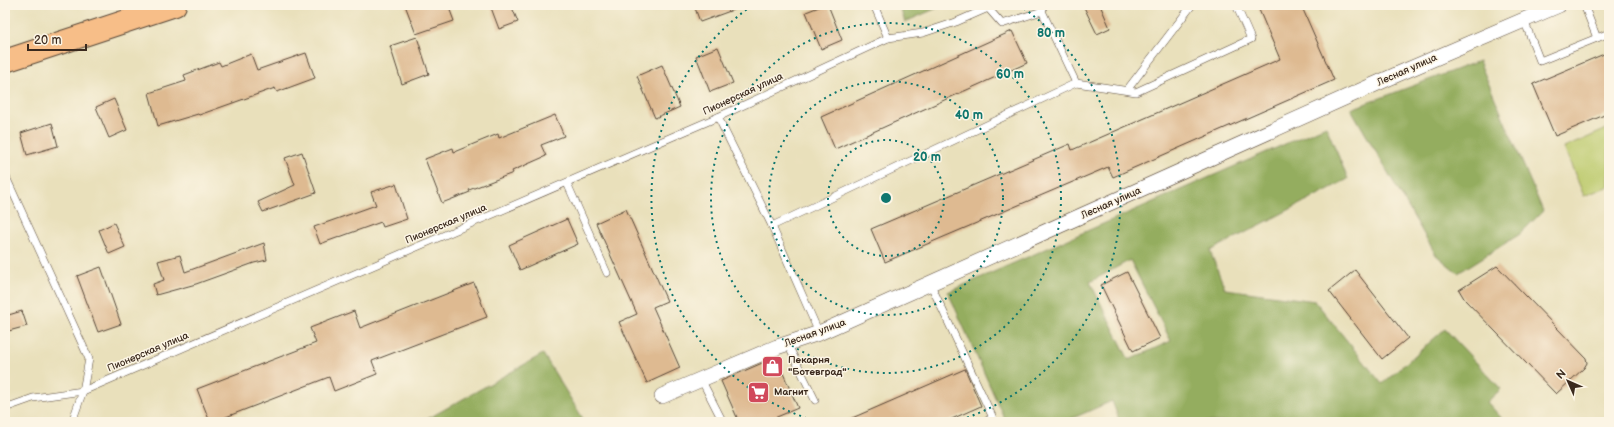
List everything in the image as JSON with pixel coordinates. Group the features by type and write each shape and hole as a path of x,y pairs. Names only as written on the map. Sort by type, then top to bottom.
{"main road":[{"path":"5,61 136,11 175,5"}],"street":[{"name":"Лесная улица","path":"662,396 787,343 819,333 1398,74 1559,5"}],"lane":[{"path":"874,5 888,38"},
{"path":"1127,90 1192,5"},
{"path":"772,226 1076,83 1136,92 1251,39 1236,5"},
{"path":"1584,5 1597,38"},
{"name":"Пионерская улица","path":"5,408 33,398 84,391 718,117 888,38 923,33 956,22 988,8 1002,24 1043,8"},
{"path":"1043,8 1076,83"},
{"path":"1524,20 1540,61 1609,33"},
{"path":"718,117 772,226 819,333"},
{"path":"5,174 89,358 84,391 72,422"},
{"path":"567,183 607,273"},
{"path":"930,283 994,420 984,422"},
{"path":"787,343 815,400"},
{"path":"701,380 723,422"}],"green space":[{"path":"899,5 944,5 905,22"},
{"path":"1479,61 1543,211 1520,234 1458,273 1436,255 1351,109"},
{"path":"1326,126 1348,179 1210,251 1225,289 1315,301 1382,384 1445,329 1501,389 1487,402 1505,422 1120,422 1112,401 1064,422 1006,422 948,292","holes":["1130,260 1171,341 1129,360 1090,282"]},
{"path":"1609,128 1609,186 1584,196 1564,148"},
{"path":"543,354 585,422 422,422"}],"building":[{"path":"405,5 448,5 454,21 416,34"},
{"path":"490,5 511,5 518,22 499,29"},
{"path":"694,5 741,5 741,7 700,22"},
{"path":"824,5 828,5 842,40 821,49 806,12"},
{"path":"1083,5 1100,5 1110,28 1097,34"},
{"path":"1257,5 1301,5 1334,80 1113,177 1108,167 885,262 871,229 1070,144 1072,150 1280,59"},
{"path":"1012,31 1027,63 835,149 821,117"},
{"path":"417,37 429,74 402,84 390,46"},
{"path":"718,47 733,83 710,92 696,56"},
{"path":"306,53 315,78 277,92 275,88 199,115 198,114 158,126 149,93 186,81 184,75 219,62 221,66 251,54 257,70"},
{"path":"1604,54 1609,65 1609,113 1555,136 1533,84"},
{"path":"662,65 680,107 655,118 637,76"},
{"path":"114,99 127,130 109,138 96,107"},
{"path":"555,115 564,136 541,145 546,156 512,171 513,173 469,190 470,192 442,203 425,159 453,148 454,152 498,134 499,138"},
{"path":"52,123 58,146 27,155 21,133"},
{"path":"302,152 316,193 263,212 258,202 295,185 285,158"},
{"path":"396,184 407,219 383,227 381,222 320,244 314,227 376,205 371,192"},
{"path":"626,209 667,301 653,307 680,368 647,383 619,322 637,314 596,223"},
{"path":"567,219 578,244 520,270 509,245"},
{"path":"114,223 125,247 109,254 99,230"},
{"path":"264,243 267,260 254,263 196,284 156,295 153,284 164,280 158,261 180,255 185,272"},
{"path":"1497,266 1586,358 1587,363 1584,368 1556,394 1465,300 1459,290"},
{"path":"101,267 121,324 98,332 77,276"},
{"path":"1355,270 1408,338 1382,359 1329,291"},
{"path":"1127,272 1160,338 1133,351 1101,285"},
{"path":"474,283 487,317 372,361 377,374 334,391 329,377 210,422 197,389 316,343 310,328 354,311 360,328"},
{"path":"22,311 27,326 5,332 5,316"},
{"path":"776,357 798,408 765,422 739,422 721,381"},
{"path":"965,369 981,406 945,422 843,422"}],"place":[{"name":"Пекарня \"Ботевград\"","path":"772,366"},
{"name":"Магнит","path":"759,392"}]}
